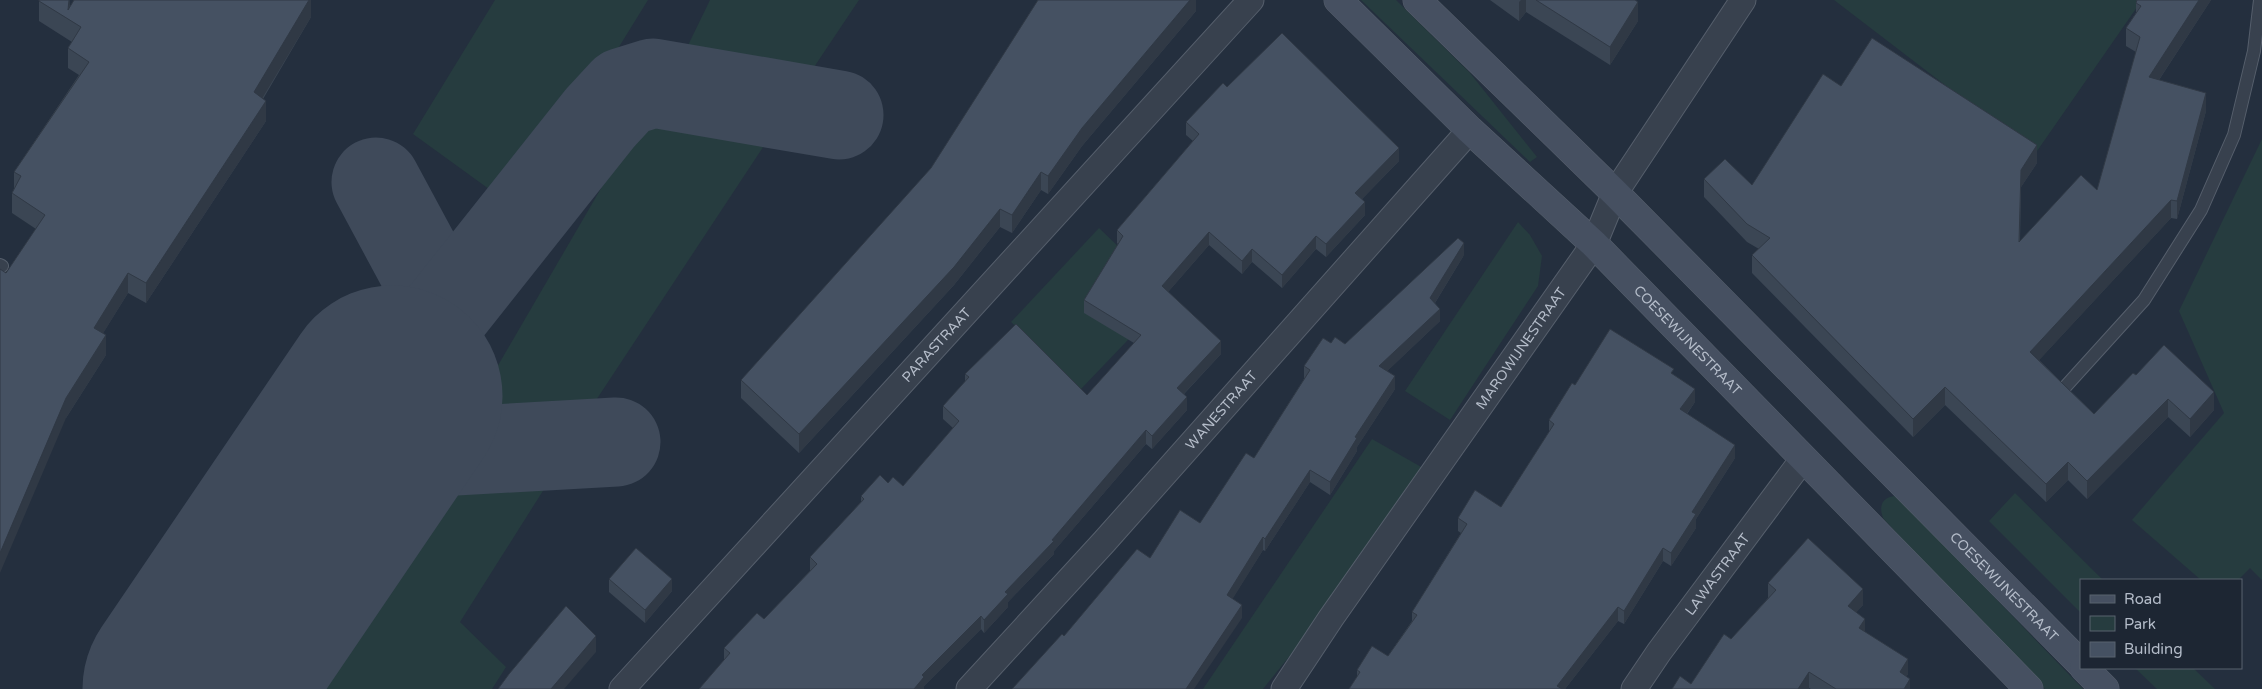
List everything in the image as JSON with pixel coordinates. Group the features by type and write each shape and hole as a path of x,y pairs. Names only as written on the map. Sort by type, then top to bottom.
{"main road":[{"name":"COESEWIJNESTRAAT","path":"1338,0 1470,130 1594,244 2029,689"},
{"name":"COESEWIJNESTRAAT","path":"1418,0 1615,194 2080,663"},
{"path":"2085,669 2105,689"}],"street":[{"name":"PARASTRAAT","path":"622,689 1251,0"},
{"name":"MAROWIJNESTRAAT","path":"1284,689 1337,610 1594,244 1615,194 1743,0"},
{"name":"WANESTRAAT","path":"969,689 1104,542 1470,130"},
{"name":"LAWASTRAAT","path":"1634,689 1659,652 1803,459"}],"lane":[{"path":"2066,386 2144,300 2201,210 2234,135 2254,51 2260,0"}],"green space":[{"path":"495,0 648,0 518,210 413,134"},
{"path":"710,0 859,0 802,85 677,68"},
{"path":"1361,0 1396,0 1470,73 1537,157 1530,162"},
{"path":"1834,0 2142,0 2035,154"},
{"path":"642,118 775,129 583,420 472,410"},
{"path":"2262,139 2262,580 2250,568 2239,579 2200,579 2132,520 2224,413 2179,311"},
{"path":"1518,222 1530,235 1542,256 1538,286 1450,420 1405,391"},
{"path":"1099,228 1170,296 1081,389 1011,322"},
{"path":"1372,439 1423,468 1326,611 1263,689 1203,689"},
{"path":"467,455 553,475 460,622 506,667 492,689 308,689"},
{"path":"2015,493 2102,579 2080,579 2080,612 1989,521"},
{"path":"1894,496 1903,503 2083,689 2045,689 1961,604 1883,518 1882,504 1886,499"},
{"path":"2136,669 2194,669 2215,689 2157,689"}],"building":[{"path":"39,0 69,0 68,10 74,0 309,0 254,92 266,101 146,283 128,273 94,328 106,335 66,398 0,553 0,269 6,273 45,215 12,193 21,176 14,172 89,62 68,48 81,27"},
{"path":"1038,0 1190,0 1082,128 1048,176 1041,172 1012,215 1000,209 954,267 799,434 741,380 931,168"},
{"path":"1536,0 1635,0 1638,2 1610,47"},
{"path":"2137,0 2199,0 2149,77 2206,93 2177,201 2171,200 2030,352 2094,414 2133,373 2136,375 2164,345 2214,392 2190,419 2168,399 2087,481 2068,462 2046,484 1945,387 1913,419 1752,255 1770,238 1747,224 1704,179 1725,159 1752,185 1823,74 1841,86 1872,38 2037,145 2021,170 2019,242 2081,175 2097,190 2140,37 2126,28 2141,6 2136,3"},
{"path":"1282,33 1399,148 1355,193 1365,202 1326,244 1316,236 1282,275 1252,249 1242,261 1209,232 1162,286 1221,341 1177,388 1187,397 1152,436 1146,430 1052,540 1054,541 1005,592 1008,594 984,620 981,616 922,675 924,677 914,689 699,689 730,653 724,648 757,613 764,619 817,564 810,557 864,499 861,496 880,475 888,483 893,477 903,486 959,421 943,406 969,377 965,374 1016,324 1087,395 1141,335 1084,300 1123,236 1117,230 1199,134 1186,122 1223,83 1227,87"},
{"path":"1458,238 1464,243 1430,298 1440,309 1379,366 1395,376 1355,437 1357,438 1330,482 1310,470 1265,539 1263,537 1227,595 1242,605 1186,689 1012,689 1062,634 1064,636 1137,549 1150,558 1180,510 1200,523 1246,453 1254,458 1310,370 1304,366 1323,338 1331,343 1335,337 1345,344"},
{"path":"1610,329 1674,369 1671,373 1695,389 1680,409 1735,445 1692,512 1696,514 1671,553 1663,548 1624,611 1618,607 1557,686 1562,689 1349,689 1360,672 1357,670 1372,646 1388,656 1417,615 1412,612 1467,524 1458,518 1475,490 1501,507 1554,424 1549,420 1572,383 1575,385"},
{"path":"1808,538 1863,589 1848,606 1865,619 1859,628 1908,659 1900,672 1910,679 1904,689 1836,689 1809,672 1798,689 1672,689 1680,676 1691,684 1724,634 1731,639 1776,590 1768,583"},
{"path":"636,548 672,579 645,610 609,579"},
{"path":"566,606 596,636 551,689 498,689 509,674"}],"taxiway":[{"path":"446,312 600,118 624,92 653,83 839,115"},
{"path":"376,182 446,312 392,396"},
{"path":"350,457 616,442"}],"runway":[{"path":"193,689 392,396"}]}
